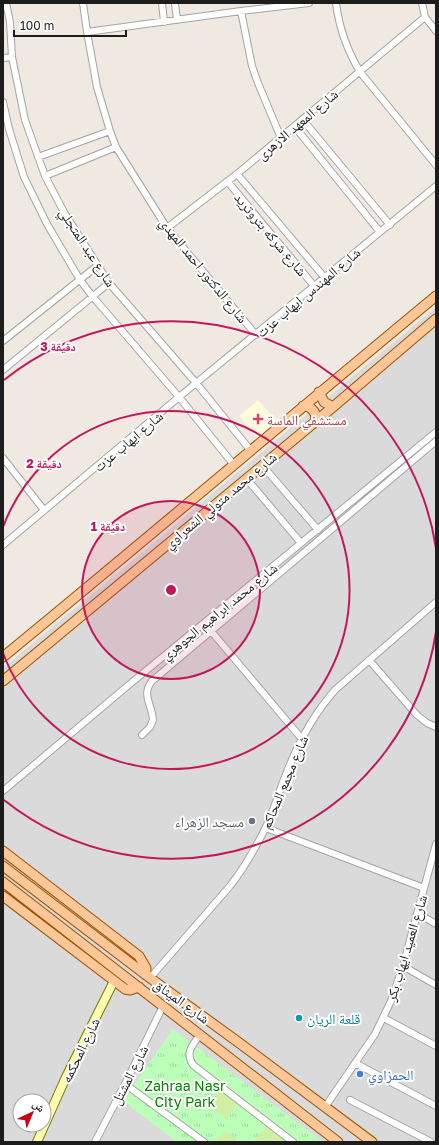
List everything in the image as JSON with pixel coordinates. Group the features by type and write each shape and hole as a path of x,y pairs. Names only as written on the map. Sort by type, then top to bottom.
{"main road":[{"name":"شارع محمد متولي الشعراوي","path":"3,657 436,296"},
{"name":"شارع محمد متولي الشعراوي","path":"3,680 333,407 436,319"},
{"path":"319,392 324,402 333,407"},
{"path":"303,406 312,409 316,420"},
{"name":"شارع الميثاق","path":"3,851 139,956 146,968 148,977 194,1009 372,1142"},
{"path":"3,866 148,977"},
{"path":"3,882 139,987"},
{"name":"شارع الميثاق","path":"3,896 125,989 130,990 139,987 338,1142"}],"street":[{"name":"شارع عبد المتجلي","path":"6,3 8,8 12,57 25,120 45,176 65,214 109,283 197,384 251,451"},
{"name":"شارع الدكتور احمد المهدي","path":"83,3 97,87 116,147 167,228 256,335"},
{"path":"162,3 164,22"},
{"path":"175,3 177,20"},
{"path":"248,3 248,10"},
{"path":"87,32 248,10 259,6 309,3"},
{"path":"336,3 338,19 343,37 360,72 436,165"},
{"path":"422,3 425,17 436,30"},
{"path":"241,11 252,66 281,138"},
{"name":"شارع المعهد الازهرى","path":"167,228 228,182 425,17"},
{"path":"3,38 10,37"},
{"path":"3,58 12,57"},
{"name":"شارع عبد المتجلي","path":"3,102 24,177 47,224 80,280 234,465"},
{"path":"303,120 390,225"},
{"path":"294,126 380,232"},
{"path":"38,157 110,131"},
{"path":"45,176 116,147"},
{"name":"شارع شركه بتروتريد","path":"237,174 325,278"},
{"name":"شارع شركه بتروتريد","path":"228,182 315,286"},
{"name":"شارع المهندس ايهاب عزت","path":"179,398 436,186"},
{"path":"3,341 97,266"},
{"path":"3,370 109,283"},
{"name":"شارع ايهاب عزت","path":"3,545 179,398"},
{"name":"شارع محمد ابراهيم الجوهري","path":"3,790 436,432"},
{"path":"142,735 150,727 153,720 147,698 149,686 152,681 436,441"},
{"path":"3,458 44,510"},
{"path":"262,465 318,530"},
{"path":"246,478 301,543"},
{"name":"شارع مجمع المحاكم","path":"148,977 242,871 266,828 285,775 308,726 325,702 335,690 436,602"},
{"path":"212,631 302,739"},
{"path":"369,660 417,715 427,723 436,727"},
{"path":"266,828 424,888"},
{"name":"شارع العميد ايهاب بكر","path":"325,1107 375,1034 384,1018 403,966 424,888 434,861 436,844"},
{"path":"417,913 436,924"},
{"path":"403,966 436,985"},
{"name":"شارع المحكمه","path":"37,1142 66,1077 114,981"},
{"name":"شارع المشتل","path":"95,1142 126,1084 163,1006"},
{"path":"384,1018 436,1046"},
{"path":"200,1035 189,1051 189,1058 193,1065 293,1142"},
{"path":"355,1063 436,1106"},
{"path":"126,1084 204,1142"},
{"path":"350,1100 431,1142"}],"shaded area":[{"path":"436,307 436,1142 3,1142 3,668"},
{"name":"مستشفي الماسة","path":"258,400 277,421 257,438 239,416"}],"green space":[{"name":"Zahraa Nasr City Park","path":"173,1029 323,1142 177,1142 123,1101"},
{"path":"220,1091 237,1104 227,1119 208,1105"},
{"path":"267,1126 283,1139 281,1142 254,1142"},
{"path":"225,1131 240,1142 215,1142"}],"place":[{"name":"مستشفي الماسة","path":"258,419"},
{"name":"مسجد الزهراء","path":"252,821"},
{"name":"قلعة الريان","path":"299,1018"},
{"name":"الحمزاوي","path":"360,1074"}]}
